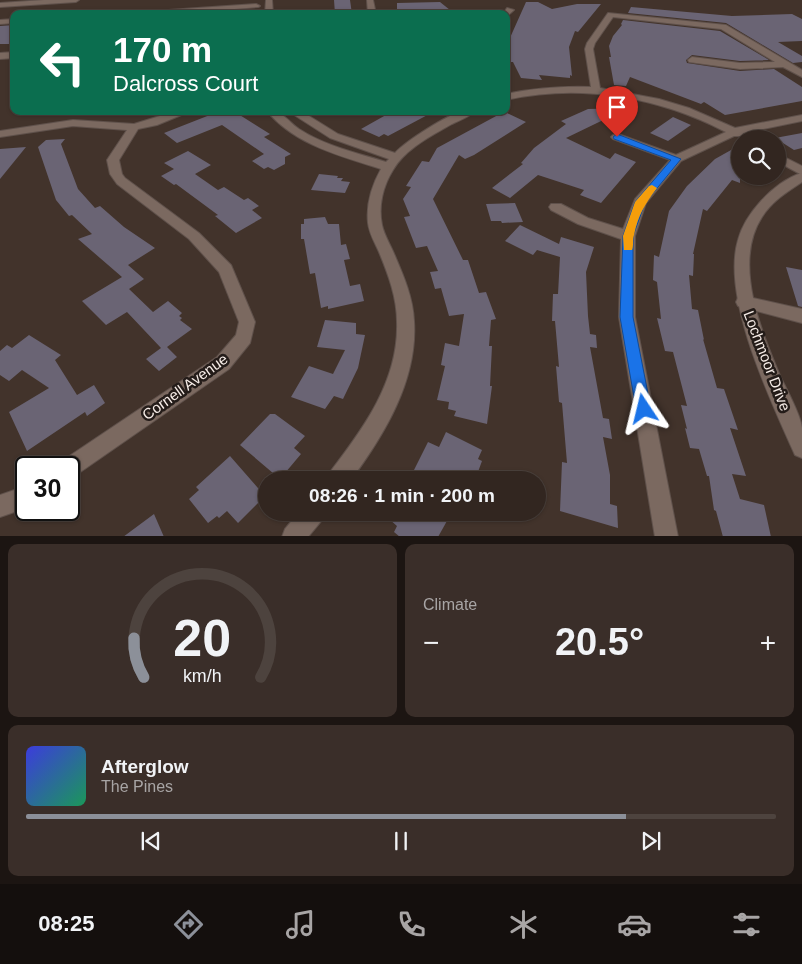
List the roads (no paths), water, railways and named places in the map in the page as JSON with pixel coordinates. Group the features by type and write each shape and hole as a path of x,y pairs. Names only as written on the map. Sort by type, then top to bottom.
{"street":[{"path":"0,4 76,0"},
{"path":"206,10 256,7"},
{"path":"596,90 589,49 591,43 611,15 723,27 802,74"},
{"path":"692,60 740,66 785,64"},
{"path":"510,95 555,89 596,90 643,97 710,120 731,130"},
{"path":"0,134 73,123 134,127 175,115"},
{"path":"276,115 298,133 329,148 392,162"},
{"path":"299,115 334,136 392,162"},
{"path":"345,471 373,432 388,405 398,376 404,349 406,323 402,297 397,279 375,224 374,212 379,183 392,162 424,135 462,115"},
{"path":"758,130 802,118"},
{"name":"Cornell Avenue","path":"80,460 223,363 244,338 247,322 226,270 194,236 129,188 116,174 113,160 134,127"},
{"path":"617,137 677,159"},
{"path":"667,536 627,317 628,236 640,202 677,159 731,138"},
{"path":"786,162 802,171"},
{"name":"Lochmoor Drive","path":"802,177 777,190 755,214 743,248 741,278 744,302 756,342 802,448"},
{"path":"556,207 583,221 628,236"},
{"path":"744,302 802,316"},
{"path":"0,506 15,501"},
{"path":"293,536 306,521"}]}
